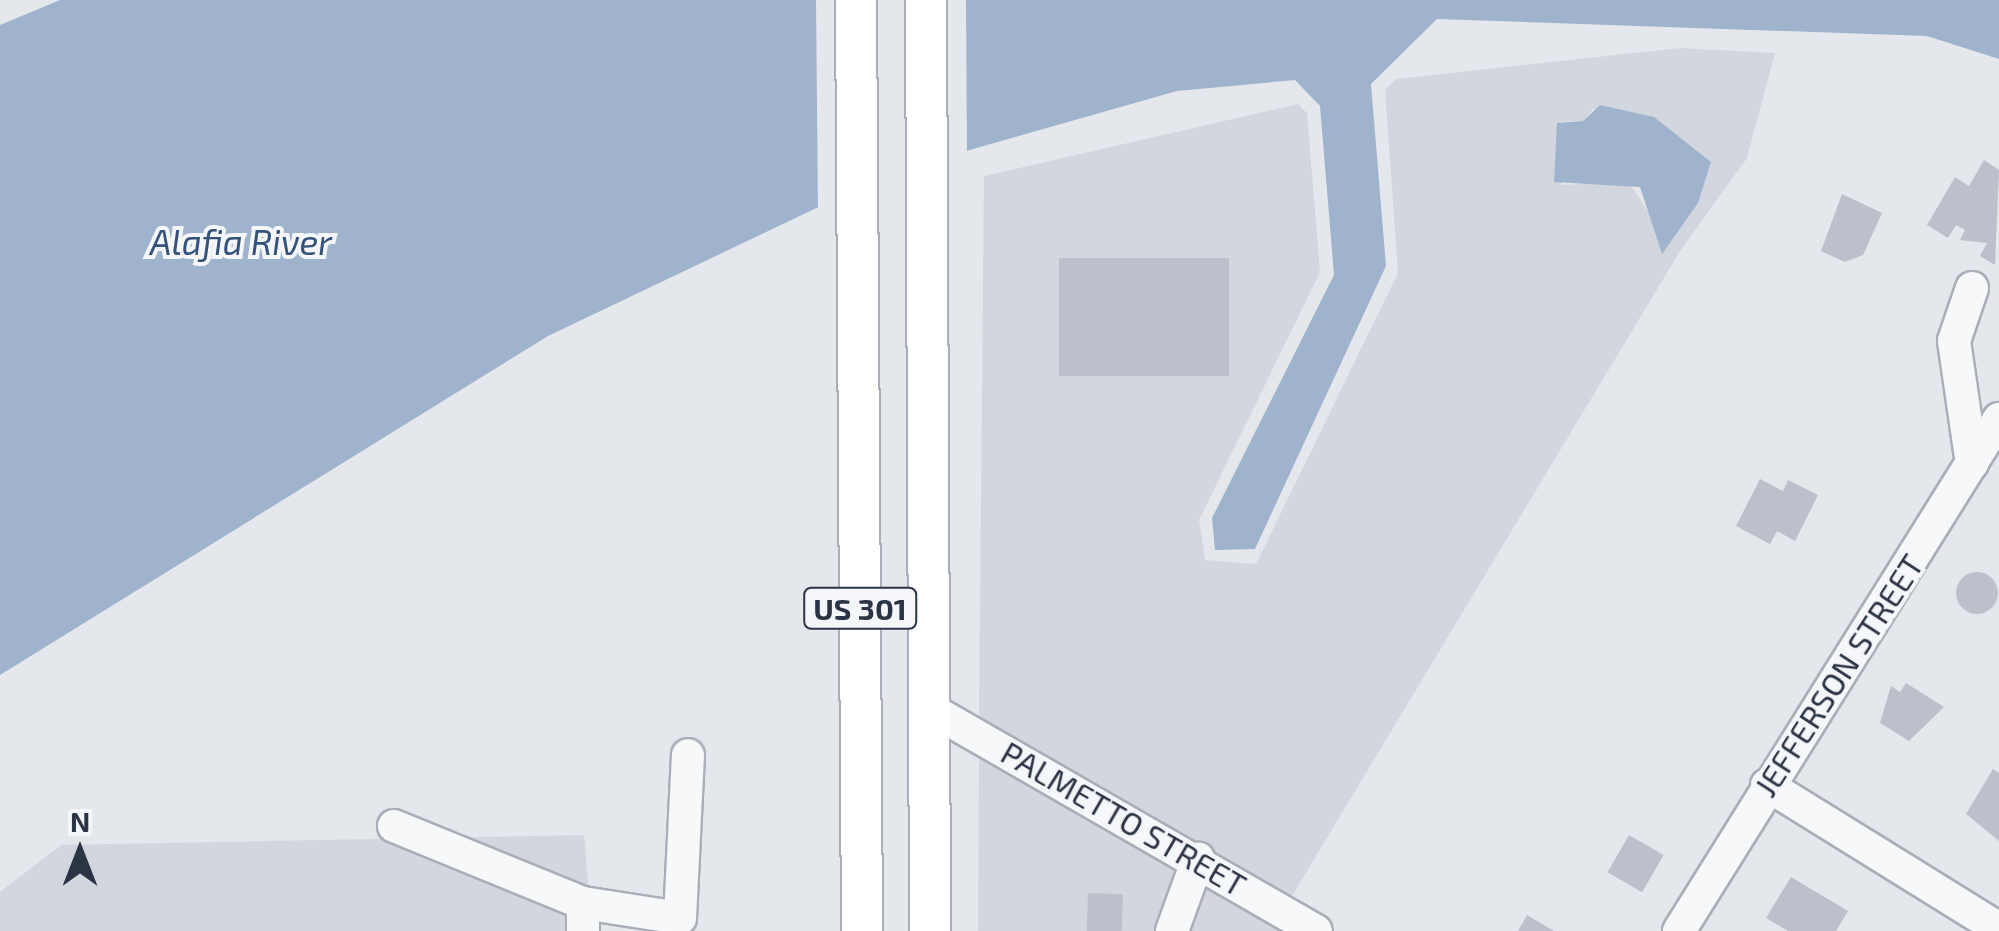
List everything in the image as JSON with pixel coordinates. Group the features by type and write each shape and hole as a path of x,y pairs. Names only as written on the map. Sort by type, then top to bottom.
{"main road":[{"name":"US 301","path":"856,0 862,931"},
{"name":"US 301","path":"926,0 930,930"}],"street":[{"path":"1972,288 1954,341 1972,464"},
{"name":"JEFFERSON STREET","path":"1679,931 1999,419"},
{"name":"PALMETTO STREET","path":"930,709 1198,859 1316,931"},
{"path":"394,826 583,917 644,922 680,918 688,756"},
{"path":"1767,785 1999,928"},
{"path":"1172,931 1198,859"},
{"path":"930,930 945,931"}],"shaded area":[{"path":"1680,48 1775,53 1747,158 1680,251 1292,896 979,716 984,176 1298,104 1307,113 1320,272 1199,520 1205,560 1256,564 1398,273 1385,90 1396,79","holes":["1593,109 1625,111 1698,203 1655,223 1629,182 1562,185 1560,122 1583,121"]},
{"path":"979,754 1284,931 978,931"},
{"path":"584,835 592,931 0,931 0,892 61,845"}],"water":[{"name":"Alafia River","path":"60,0 1999,0 1999,59 1927,36 1437,19 1371,84 1386,266 1255,549 1215,550 1212,518 1334,275 1320,106 1295,80 1177,91 892,172 548,336 0,675 0,25"},
{"path":"1600,105 1654,117 1711,162 1698,203 1662,254 1640,187 1554,182 1557,123 1583,121"}],"pier":[{"path":"816,0 966,0 967,156 818,213"}],"building":[{"path":"1984,160 1999,170 1995,265 1980,256 1987,243 1960,240 1965,230 1956,225 1948,238 1927,225 1955,177 1969,186"},
{"path":"1842,194 1882,213 1863,255 1845,262 1821,251"},
{"path":"1059,258 1229,258 1229,376 1059,376"},
{"path":"1760,479 1783,491 1788,480 1818,495 1795,541 1777,531 1770,544 1736,526"},
{"path":"1977,572 1992,578 1998,593 1992,608 1977,614 1962,608 1956,593 1962,578"},
{"path":"1906,683 1944,707 1909,741 1880,723 1891,686 1900,692"},
{"path":"1993,769 1999,773 1999,841 1966,814"},
{"path":"1629,835 1664,855 1642,892 1608,872"},
{"path":"1791,877 1848,911 1836,931 1788,931 1766,918"},
{"path":"1088,893 1123,894 1122,931 1087,931"},
{"path":"1527,915 1554,931 1518,931"}]}
